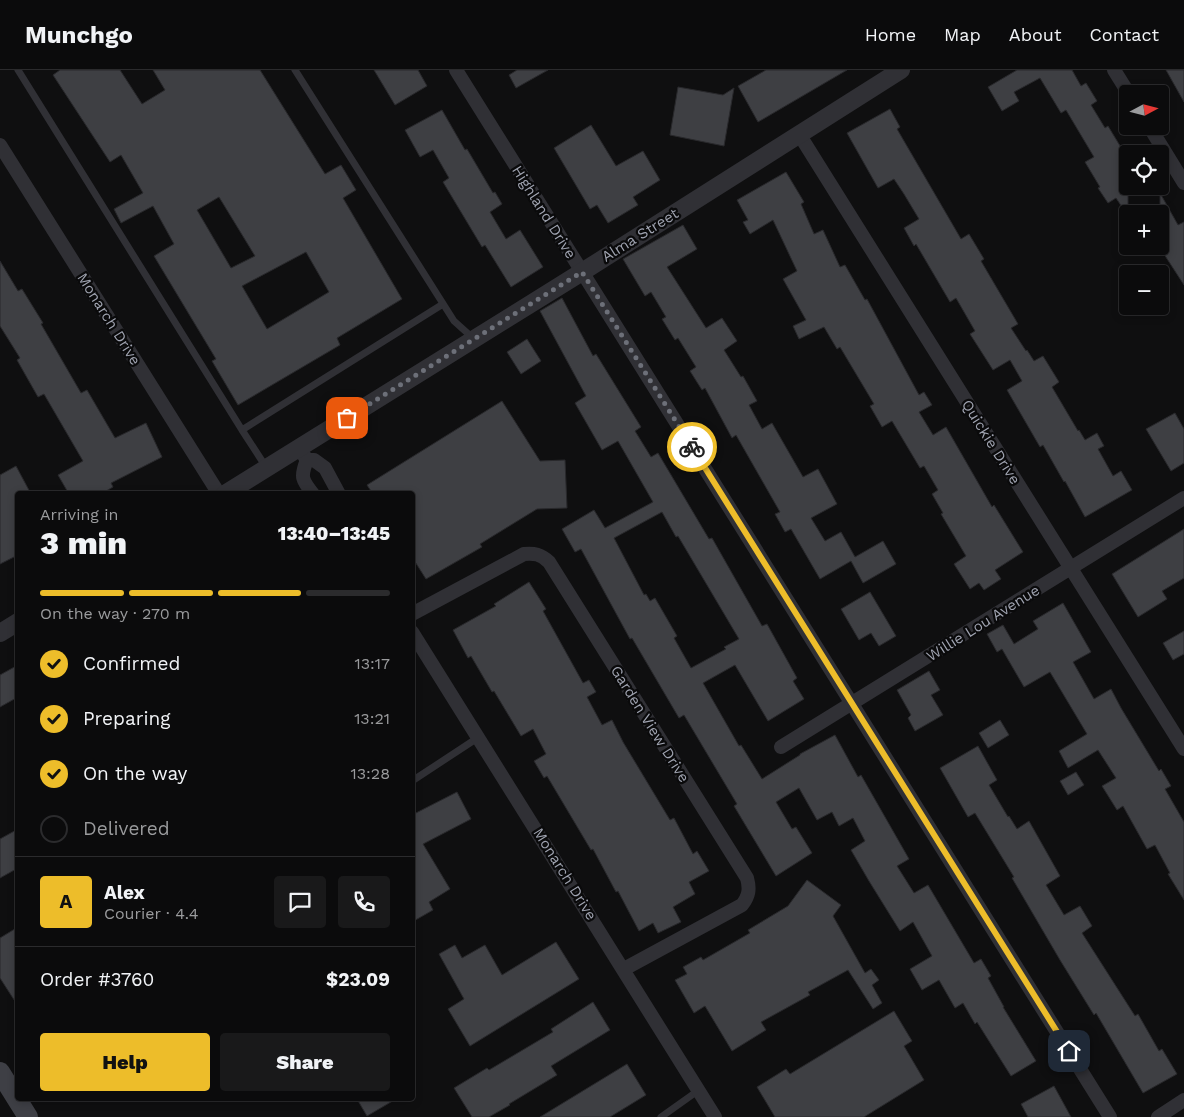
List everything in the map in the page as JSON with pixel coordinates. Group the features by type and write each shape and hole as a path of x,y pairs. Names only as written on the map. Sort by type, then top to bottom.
{"main road":[{"path":"0,1072 15,1096"},
{"path":"18,1101 28,1117"}],"street":[{"name":"Highland Drive","path":"456,70 1110,1117"},
{"name":"Alma Street","path":"230,491 266,468 303,454 475,339 901,70"},
{"path":"1114,70 1123,85"},
{"name":"Quickie Drive","path":"799,134 1184,749"},
{"path":"1155,135 1184,182"},
{"name":"Monarch Drive","path":"0,145 217,491"},
{"path":"311,491 304,482 302,472 303,454 325,468 337,491"},
{"name":"Willie Lou Avenue","path":"781,746 1184,498"},
{"name":"Garden View Drive","path":"415,612 524,554 534,553 544,557 549,562 747,878 750,887 748,898 742,905 624,969"},
{"path":"0,633 15,624"},
{"name":"Monarch Drive","path":"415,637 716,1117"},
{"path":"1158,1117 1184,1100"}],"lane":[{"path":"18,70 266,468"},
{"path":"294,70 454,321 475,339"},
{"path":"242,430 443,304"},
{"path":"415,778 479,737"},
{"path":"660,1117 699,1090"}],"building":[{"path":"60,70 120,70 142,104 165,90 153,70 260,70 325,174 341,165 356,190 343,198 402,299 337,338 340,345 238,405 212,361 216,359 154,256 174,244 153,206 121,223 114,209 143,193 121,155 110,162 53,75","holes":["219,197 255,256 231,268 197,210","306,252 329,292 267,329 242,286"]},
{"path":"374,70 418,70 427,86 395,105"},
{"path":"517,70 548,70 516,88 509,75"},
{"path":"766,70 847,70 758,122 738,86"},
{"path":"1017,70 1072,70 1081,86 1086,83 1097,101 1091,105 1105,128 1108,126 1120,145 1119,195 1128,195 1128,205 1121,205 1116,198 1108,203 1085,162 1094,157 1066,110 1061,113 1040,78 1014,92 1019,101 1002,111 988,87"},
{"path":"1166,70 1184,70 1184,102"},
{"path":"678,87 723,95 734,88 724,146 670,135"},
{"path":"890,109 900,127 897,129 961,239 969,234 984,259 981,261 1018,324 1011,328 1034,361 1043,356 1059,382 1052,387 1078,431 1085,440 1097,433 1104,446 1098,449 1113,476 1121,471 1132,490 1085,517 1043,445 1040,447 1007,390 1022,381 1010,360 993,370 970,334 975,331 956,298 950,302 916,244 914,246 904,228 919,219 904,194 894,179 878,188 847,133"},
{"path":"442,110 465,150 467,149 493,193 495,192 502,204 490,212 506,239 520,230 543,267 511,287 485,245 482,247 443,182 449,178 433,150 420,157 405,130"},
{"path":"591,125 616,166 643,151 660,180 633,197 638,205 608,223 597,205 590,209 554,148"},
{"path":"786,172 804,202 801,204 814,234 823,230 840,267 845,265 865,300 867,299 919,395 924,392 932,405 919,412 933,435 946,427 992,507 994,505 1023,552 995,570 1001,579 984,590 979,583 970,589 954,564 966,556 941,514 943,513 932,494 938,490 924,466 920,468 892,421 882,427 870,406 874,404 840,347 837,349 824,327 799,339 793,326 806,320 783,279 797,271 773,220 750,234 743,222 748,220 737,200"},
{"path":"1160,195 1161,195 1167,205 1160,205"},
{"path":"1169,209 1178,225 1184,222 1184,285 1165,255 1169,255"},
{"path":"683,225 697,249 667,267 706,328 722,318 737,341 724,350 741,377 743,376 757,401 749,405 762,429 772,423 803,477 818,469 837,504 811,518 825,541 841,532 855,557 883,541 896,564 863,583 851,561 820,579 791,529 785,532 775,514 780,512 736,435 732,438 705,388 702,390 690,371 696,367 678,338 675,340 662,319 666,317 651,292 645,296 623,259"},
{"path":"0,261 18,291 22,289 43,323 41,324 81,393 87,390 115,438 146,423 162,457 111,483 113,487 106,491 67,491 58,475 83,461 44,394 38,397 17,360 20,358 0,326"},
{"path":"562,298 593,356 596,354 641,427 635,431 651,457 658,453 709,539 712,538 762,626 767,624 797,678 793,681 804,699 768,721 735,665 703,683 739,746 741,745 762,779 800,754 835,735 858,777 861,775 909,859 897,866 914,893 928,885 974,963 981,959 991,976 988,978 1003,1007 1036,1061 1011,1076 977,1022 975,1024 963,1003 955,1008 939,980 922,990 910,969 932,956 913,922 900,931 851,850 865,841 853,818 839,826 832,812 817,820 799,788 776,802 792,829 796,827 812,853 776,876 734,806 737,804 684,715 679,718 632,638 630,639 581,549 575,552 562,529 594,510 605,528 653,502 618,441 602,450 575,403 586,396 540,311","holes":["662,512 676,537 678,536 739,639 724,647 726,649 691,668 674,638 677,636 655,598 650,601 646,594 644,595 614,538"]},
{"path":"527,339 541,361 521,374 507,352"},
{"path":"502,401 540,461 565,460 567,508 537,509 480,544 482,547 426,579 415,562 415,491 371,491 367,485"},
{"path":"1175,413 1184,429 1184,463 1171,471 1146,429"},
{"path":"16,466 29,491 15,491 15,556 0,564 0,475"},
{"path":"1184,529 1184,578 1162,591 1167,599 1138,617 1112,574"},
{"path":"529,582 546,609 543,611 583,683 589,680 596,692 587,697 602,725 612,720 623,742 670,820 674,818 693,854 697,851 709,871 689,882 695,894 673,907 681,922 658,933 653,923 639,931 593,849 591,850 547,776 544,778 534,761 546,754 533,729 521,736 471,656 468,658 453,630 496,606 494,604"},
{"path":"870,592 896,636 879,646 871,633 859,640 841,609"},
{"path":"1063,603 1091,652 1073,662 1094,699 1111,689 1159,771 1161,769 1171,786 1165,789 1184,822 1184,900 1168,874 1170,873 1155,845 1147,849 1123,806 1117,810 1102,786 1116,778 1098,750 1068,768 1059,751 1087,734 1050,672 1024,687 1002,649 997,652 987,634 1003,625 1014,644 1038,629 1033,621"},
{"path":"1184,631 1184,654 1173,660 1163,643"},
{"path":"15,667 15,699 0,707 0,675"},
{"path":"929,671 940,690 931,695 943,715 915,731 908,718 911,715 897,690"},
{"path":"1000,720 1009,735 988,748 979,733"},
{"path":"978,746 997,780 989,785 1008,817 1017,829 1029,821 1060,876 1046,885 1064,915 1080,906 1092,926 1082,933 1135,1016 1138,1014 1159,1051 1162,1049 1177,1074 1143,1093 1096,1013 1094,1015 1060,960 1012,878 1014,877 975,813 968,817 940,768"},
{"path":"1076,772 1084,785 1068,795 1060,781"},
{"path":"457,792 471,819 423,844 450,889 429,902 433,910 415,920 415,813"},
{"path":"15,831 15,870 0,878 0,839"},
{"path":"807,880 841,905 833,916 865,973 871,969 879,980 872,985 882,1003 873,1009 848,970 808,992 810,995 761,1022 766,1030 732,1051 705,1006 694,1013 675,980 687,974 683,967 701,957 703,960 750,933 748,930 788,906"},
{"path":"15,929 15,1001 0,978 0,938"},
{"path":"556,942 579,979 470,1046 448,1009 464,999 439,954 455,945 462,958 485,945 502,975"},
{"path":"593,1002 610,1030 551,1066 557,1075 510,1105 489,1117 472,1117 454,1088 487,1068 489,1070 553,1032 551,1029"},
{"path":"894,1011 912,1041 904,1046 924,1080 864,1117 775,1117 757,1087 786,1069 790,1074"},
{"path":"627,1064 646,1095 610,1117 540,1117"},
{"path":"1054,1086 1071,1117 1028,1117 1021,1104"},
{"path":"358,1101 393,1101 367,1116"}],"way so far":[{"path":"347,418 582,272 692,447"}],"route":[{"path":"692,447 1069,1051"}]}
